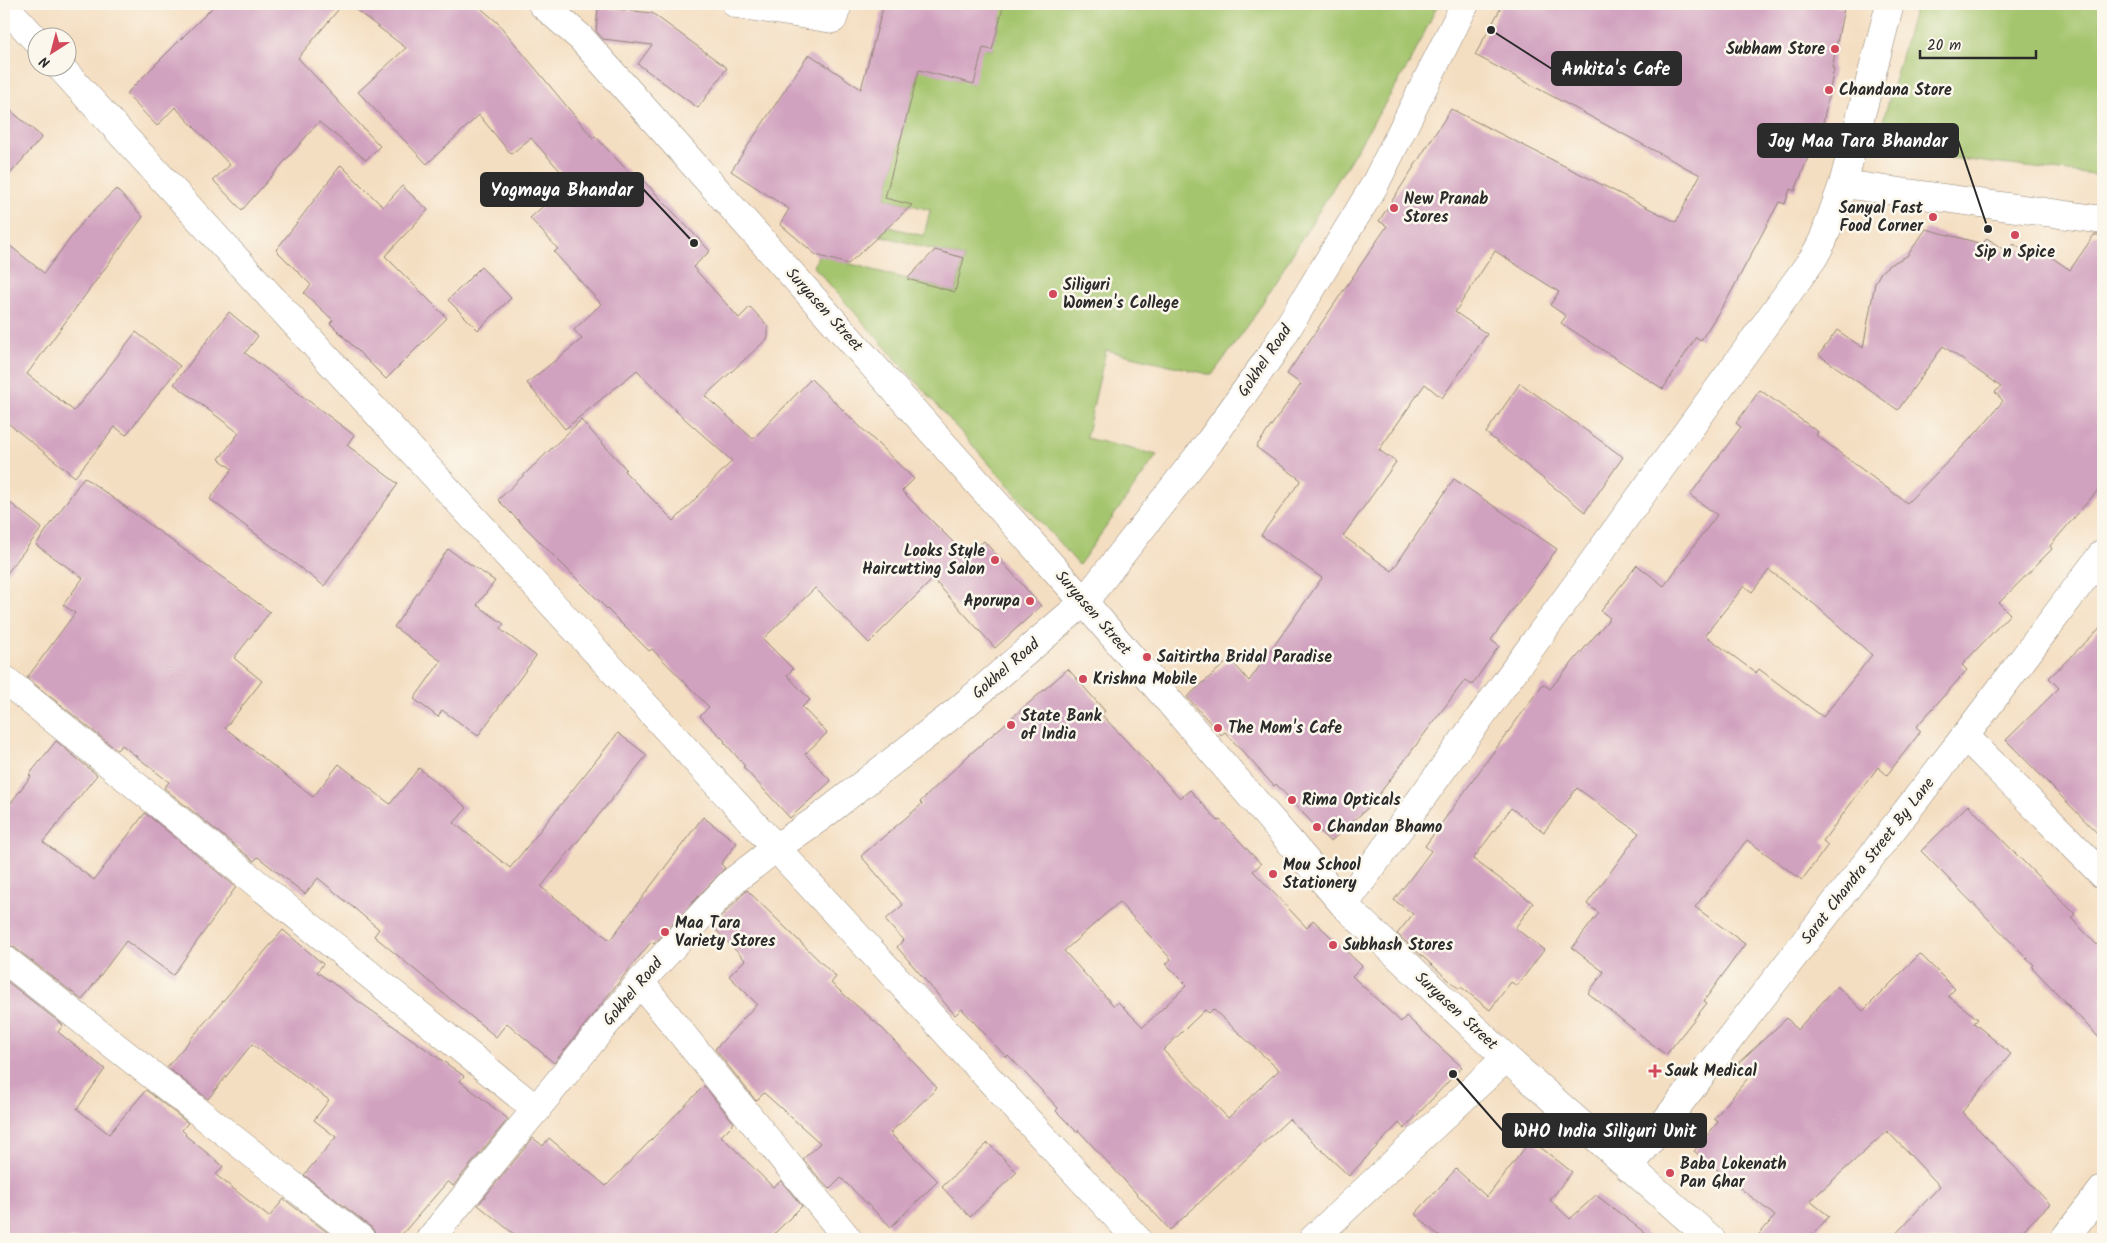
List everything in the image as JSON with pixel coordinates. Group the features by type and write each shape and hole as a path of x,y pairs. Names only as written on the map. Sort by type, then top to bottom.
{"street":[{"name":"Suryasen Street","path":"542,4 581,38 1084,602 1344,905 1506,1058 1711,1239"},
{"path":"736,4 833,19 838,4"},
{"name":"Gokhel Road","path":"430,1239 640,982 732,882 822,816 956,712 1084,602 1210,441 1274,352 1374,186 1465,4"},
{"path":"1344,905 1805,272 1823,240 1843,184 1890,4"},
{"path":"4,5 28,31"},
{"path":"70,78 1137,1239"},
{"path":"1843,184 2103,220"},
{"name":"Sarat Chandra Street By Lane","path":"1629,1168 1965,736 2103,553"},
{"path":"4,679 536,1110"},
{"path":"1965,736 2103,876"},
{"path":"4,959 361,1239"},
{"path":"640,982 848,1239"},
{"path":"1313,1239 1506,1058"},
{"path":"2064,1239 2103,1189"}],"green space":[{"name":"Siliguri Women's College","path":"954,4 1438,4 1411,61 1252,320 1212,375 1106,350 1086,438 1157,455 1079,565 814,267 818,255 955,292 964,258 875,234 878,224 924,236 930,210 885,198 919,69 974,84 928,34 992,50 1001,16"},
{"path":"1916,4 2103,4 2103,176 1875,149"}],"building":[{"path":"216,4 343,4 298,58 380,146 366,160 319,122 242,210 213,180 230,165 175,107 157,126 126,94"},
{"path":"348,4 476,4 497,22 593,138 595,136 635,179 639,176 710,251 693,267 739,318 750,307 768,326 768,338 705,396 753,439 811,379 914,479 902,491 967,556 984,541 1041,606 995,648 933,579 869,643 815,588 763,639 793,669 787,675 810,700 802,707 827,733 805,754 831,781 790,818 743,767 745,766 725,741 700,716 709,707 652,649 649,651 498,500 581,420 626,469 624,471 674,521 732,461 676,411 637,370 565,429 527,383 582,339 574,330 601,304 554,252 558,249 530,218 570,182 531,138 511,154 479,115 427,164 358,92 406,48"},
{"path":"884,4 1004,4 992,50 983,48 974,84 919,70 885,198 912,205 848,264 816,255 780,224 789,209 731,171 809,54 861,89"},
{"path":"1503,4 1821,4 1844,8 1817,152 1811,150 1795,191 1790,189 1785,204 1779,202 1729,296 1701,340 1696,337 1663,389 1561,323 1566,316 1550,305 1559,292 1495,251 1455,312 1487,334 1442,398 1425,384 1379,450 1396,462 1343,536 1392,571 1454,479 1557,549 1491,640 1499,646 1472,685 1465,680 1371,805 1330,842 1276,784 1274,786 1225,732 1221,735 1187,697 1230,659 1249,681 1322,578 1261,535 1301,480 1256,447 1301,384 1287,374 1387,226 1379,221 1451,109 1676,222 1700,175 1475,55"},
{"path":"598,7 652,13 727,68 698,108 638,64 652,45 603,39 596,31"},
{"path":"4,105 42,137 4,181"},
{"path":"341,165 383,207 402,186 428,210 385,256 447,318 386,379 330,323 333,320 304,293 311,285 276,250"},
{"path":"116,189 143,217 27,374 74,411 136,332 180,366 126,435 115,427 75,477 4,420 4,241 44,273 85,219"},
{"path":"1926,229 1983,244 1987,238 2008,253 2014,244 2032,257 2038,248 2070,270 2094,235 2103,235 2103,484 2050,546 2052,549 1999,603 2010,614 1962,665 1967,670 1916,727 1921,731 1887,775 1878,767 1823,841 1828,845 1802,880 1747,840 1695,907 1745,944 1704,1001 1707,1003 1666,1055 1588,993 1604,972 1572,948 1599,913 1587,904 1639,833 1577,788 1544,832 1511,808 1473,859 1533,903 1515,928 1544,950 1517,986 1511,982 1490,1010 1461,987 1459,989 1397,934 1413,914 1394,900 1431,851 1425,846 1543,684 1550,689 1610,618 1601,611 1637,565 1664,586 1717,515 1690,495 1741,427 1736,423 1760,390 1818,432 1816,435 1907,503 1977,432 2003,401 1995,392 2001,387 1943,346 1898,410 1819,355 1837,330 1863,348 1875,283 1881,272 1889,265 1907,256","holes":["1769,570 1814,604 1872,655 1823,717 1759,669 1756,673 1705,635 1744,586 1752,592"]},
{"path":"935,250 964,258 955,292 907,279"},
{"path":"481,267 511,298 478,330 448,300"},
{"path":"229,312 258,336 245,353 354,435 347,445 398,484 324,586 210,499 232,469 219,459 239,433 174,384"},
{"path":"1520,383 1623,457 1585,512 1486,433"},
{"path":"84,477 270,612 234,658 262,681 225,728 313,797 339,764 390,804 419,768 467,808 454,823 510,868 618,733 647,755 541,887 610,940 703,817 737,843 721,864 725,868 654,944 651,942 554,1063 507,1023 496,1037 374,936 379,929 318,878 305,894 258,857 254,861 164,788 169,782 122,745 117,750 27,678 75,613 63,605 83,578 36,545"},
{"path":"4,498 42,528 4,577"},
{"path":"448,549 495,581 477,605 504,624 500,629 536,656 478,736 442,710 438,717 414,699 441,661 394,627"},
{"path":"2103,625 2103,839 2006,740 2059,688 2049,678"},
{"path":"1068,669 1105,711 1101,714 1180,798 1190,790 1261,864 1253,871 1307,928 1313,920 1362,966 1352,976 1401,1022 1406,1016 1462,1067 1404,1129 1399,1123 1349,1176 1289,1119 1170,1230 1078,1130 1077,1132 1056,1111 1058,1108 1008,1055 1006,1057 962,1009 955,1015 897,947 903,940 885,920 903,905 861,856 922,804 920,802 969,755","holes":["1119,902 1171,959 1166,964 1187,985 1143,1027 1118,1002 1114,1006 1064,951","1213,1009 1279,1070 1228,1118 1163,1050 1205,1010 1209,1013"]},
{"path":"56,741 97,775 43,842 94,880 145,813 236,887 173,975 126,941 82,1000 14,947 4,944 4,812 31,776 29,775"},
{"path":"1968,805 2075,914 2071,918 2103,951 2103,1042 2032,967 2034,965 1921,851"},
{"path":"747,890 836,977 831,983 883,1029 937,1088 890,1133 938,1181 891,1227 841,1178 830,1189 824,1184 803,1159 820,1143 764,1093 756,1101 715,1049 757,1004 729,976 745,960 712,926"},
{"path":"283,930 323,964 317,972 464,1076 460,1081 508,1119 453,1186 448,1181 398,1239 376,1239 371,1227 304,1175 336,1137 314,1120 329,1100 252,1044 208,1099 167,1067"},
{"path":"1920,954 1955,989 1948,996 1978,1019 1974,1023 2011,1054 1962,1112 2050,1204 2014,1239 1891,1239 1940,1186 1887,1131 1810,1201 1829,1216 1809,1239 1755,1239 1775,1216 1694,1151 1718,1122 1714,1119 1748,1078 1736,1065 1787,1018 1797,1030 1837,986 1863,1011"},
{"path":"4,979 63,1025 58,1032 105,1069 77,1109 109,1134 146,1090 188,1123 182,1130 185,1135 223,1166 216,1175 269,1217 284,1199 336,1239 4,1239"},
{"path":"704,1086 734,1123 721,1136 773,1187 781,1181 802,1206 769,1239 520,1239 478,1205 533,1138 543,1146 549,1138 606,1186"},
{"path":"1531,1140 1572,1172 1550,1200 1570,1219 1596,1195 1653,1239 1442,1239 1415,1214 1456,1169 1487,1197"},
{"path":"988,1143 1017,1172 970,1217 942,1187"}],"place":[{"name":"Ankita's Cafe","path":"1491,30"},
{"name":"Subham Store","path":"1835,49"},
{"name":"Chandana Store","path":"1829,90"},
{"name":"New Pranab Stores","path":"1394,208"},
{"name":"Sanyal Fast Food Corner","path":"1933,217"},
{"name":"Joy Maa Tara Bhandar","path":"1988,229"},
{"name":"Sip n Spice","path":"2015,235"},
{"name":"Yogmaya Bhandar","path":"694,243"},
{"name":"Siliguri Women's College","path":"1053,294"},
{"name":"Looks Style Haircutting Salon","path":"995,560"},
{"name":"Aporupa","path":"1030,601"},
{"name":"Saitirtha Bridal Paradise","path":"1147,657"},
{"name":"Krishna Mobile","path":"1083,679"},
{"name":"State Bank of India","path":"1011,725"},
{"name":"The Mom's Cafe","path":"1218,728"},
{"name":"Rima Opticals","path":"1292,800"},
{"name":"Chandan Bhamo","path":"1317,827"},
{"name":"Mou School Stationery","path":"1273,874"},
{"name":"Maa Tara Variety Stores","path":"665,932"},
{"name":"Subhash Stores","path":"1333,945"},
{"name":"Sauk Medical","path":"1655,1071"},
{"name":"WHO India Siliguri Unit","path":"1453,1074"},
{"name":"Baba Lokenath Pan Ghar","path":"1670,1173"}]}
